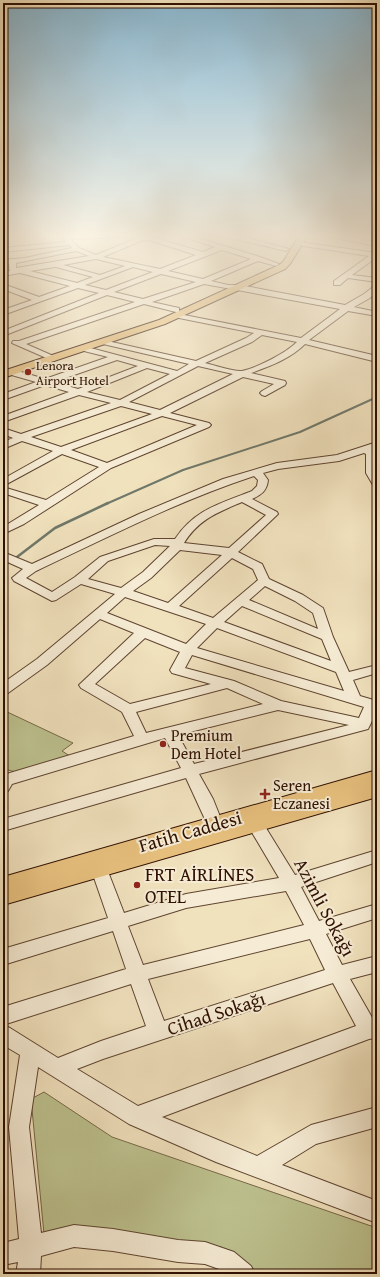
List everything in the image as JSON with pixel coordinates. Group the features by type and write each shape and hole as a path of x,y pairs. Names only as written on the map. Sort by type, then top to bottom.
{"main road":[{"path":"6,372 176,313 213,295"},
{"path":"50,357 103,342 221,295"},
{"name":"Fatih Caddesi","path":"3,885 377,778"},
{"name":"Fatih Caddesi","path":"3,896 377,790"}],"street":[{"path":"25,295 39,300"},
{"path":"3,314 54,295"},
{"path":"3,334 104,295"},
{"path":"114,295 176,313 377,359"},
{"path":"19,344 164,295"},
{"path":"276,295 377,314"},
{"path":"3,483 60,451 163,413 241,374 277,360 295,349 303,341 345,309 368,295"},
{"path":"3,446 22,437 123,402 200,363 250,340 260,332"},
{"path":"3,338 50,357"},
{"path":"103,342 282,383 264,394"},
{"path":"83,348 114,358 178,374"},
{"path":"3,397 114,358"},
{"path":"3,419 145,366"},
{"path":"3,531 20,522 107,466 206,425 6,372"},
{"path":"3,431 107,466"},
{"path":"354,699 327,637 319,611 299,598 264,581 258,567 230,552 154,542 104,559 79,580 52,597 18,578 32,568 175,502 227,481 277,466 339,458 373,451 371,473 377,483"},
{"path":"3,690 42,662 97,614 147,575 178,544 188,528 198,519 214,510 256,494 262,487 263,480 256,472"},
{"path":"3,490 47,504"},
{"path":"171,607 273,514 244,499"},
{"path":"3,556 32,568"},
{"path":"79,580 171,607 342,674 377,669"},
{"path":"264,581 215,623 188,650 177,670 229,684 278,705 338,717 364,724"},
{"path":"241,601 327,637"},
{"path":"3,825 190,772 363,726 374,705 188,650 97,614"},
{"path":"142,633 86,685 128,709 142,739"},
{"path":"128,709 229,684"},
{"path":"4,781 142,739 278,705"},
{"path":"169,732 206,799 215,824"},
{"name":"Azimli Sokağı","path":"255,824 291,883 336,974 373,1029"},
{"path":"3,957 186,901 291,883 377,856"},
{"path":"99,869 158,1032"},
{"path":"3,1016 137,974 315,930 377,911"},
{"name":"Cihad Sokağı","path":"56,1068 101,1050 336,974 377,964"},
{"path":"136,1117 373,1029"},
{"path":"3,1034 136,1117 216,1151 377,1212"},
{"path":"28,1274 30,1246 19,1127 30,1051"},
{"path":"259,1167 311,1135 377,1117"},
{"path":"3,1254 74,1236 113,1240 178,1251 205,1253 226,1260 243,1274"}],"green space":[{"path":"3,710 73,743 62,751 70,756 16,772 8,770 3,766"},
{"path":"44,1092 112,1137 377,1228 377,1274 255,1274 243,1260 221,1247 44,1234 31,1099"}],"waterway":[{"path":"106,504 183,470 300,432 377,397"},
{"path":"17,557 55,528 108,503"},
{"path":"3,566 7,563"}],"place":[{"name":"Lenora Airport Hotel","path":"28,372"},
{"name":"Premium Dem Hotel","path":"163,744"},
{"name":"Seren Eczanesi","path":"265,794"},
{"name":"FRT AİRLİNES OTEL","path":"137,885"}]}
